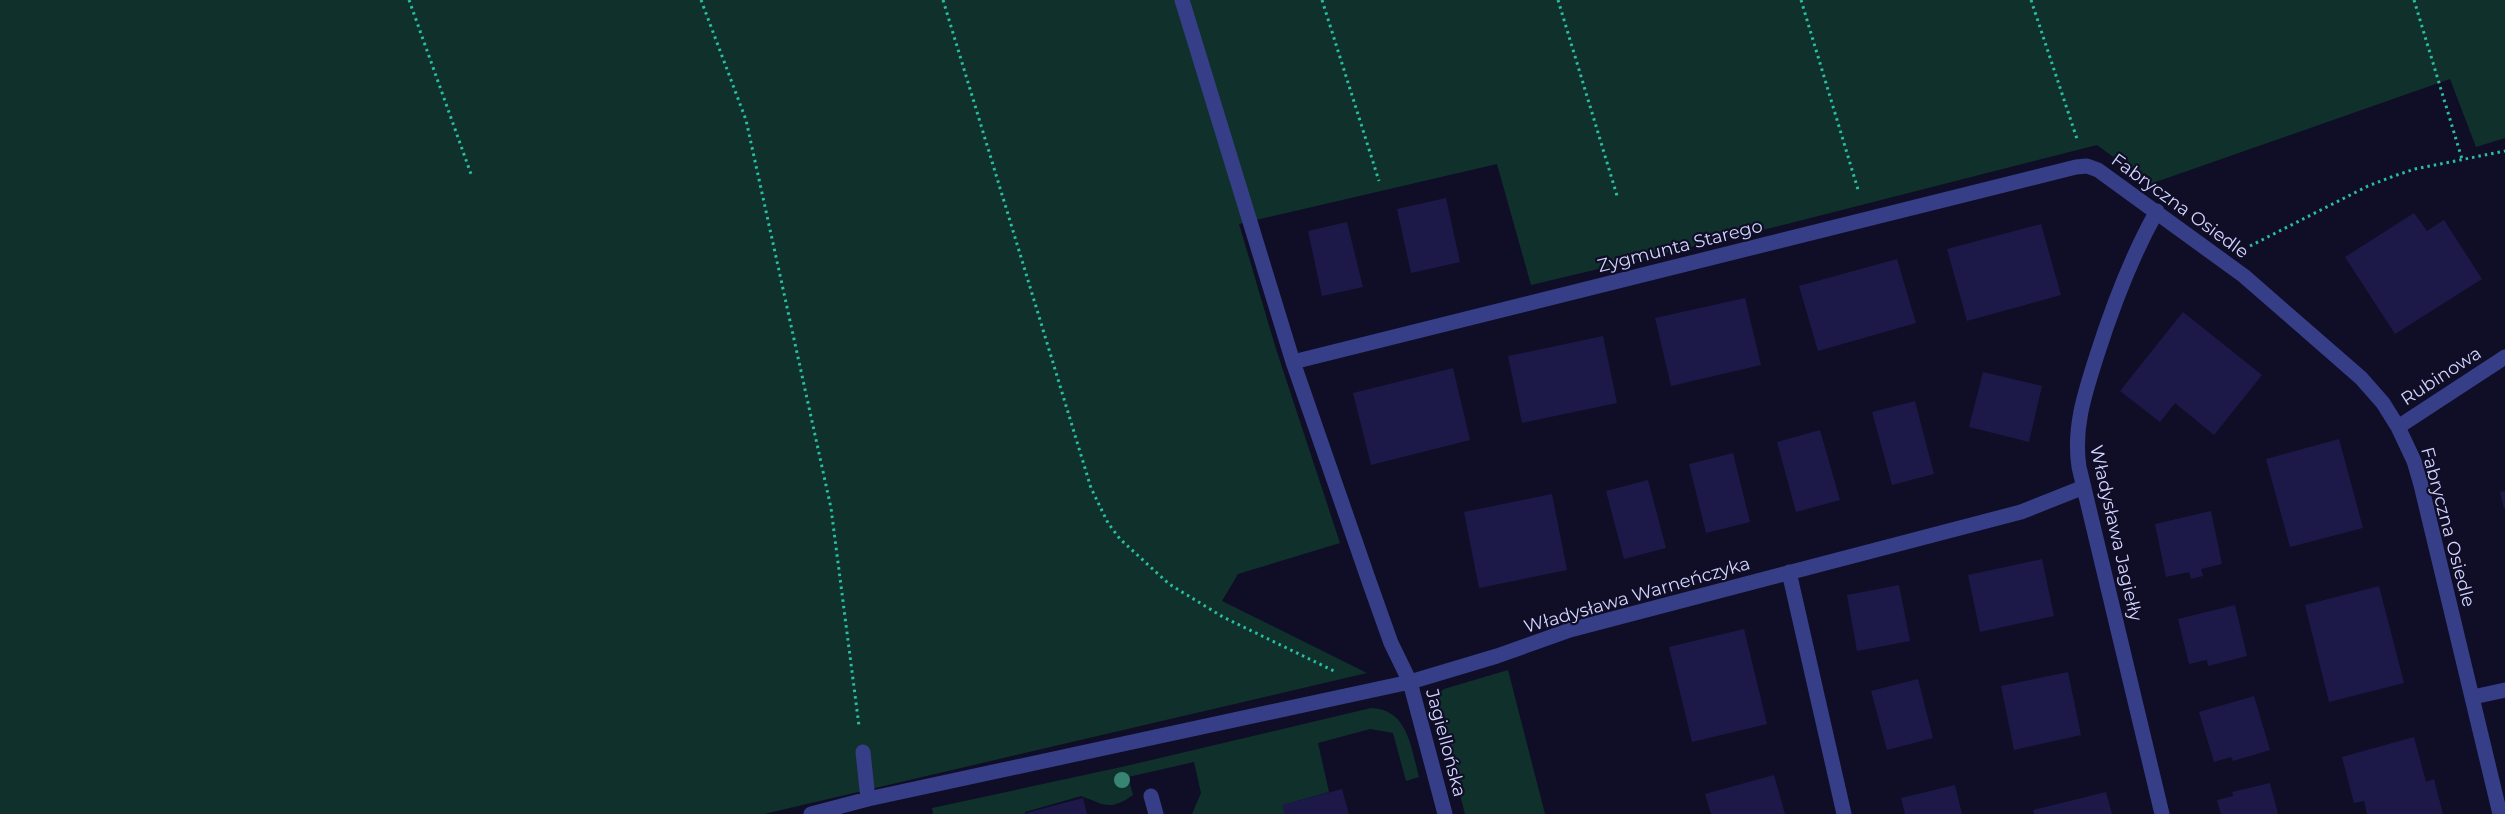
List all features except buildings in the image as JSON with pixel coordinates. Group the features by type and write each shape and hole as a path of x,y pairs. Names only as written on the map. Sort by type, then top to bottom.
{"street":[{"name":"Jagiellońska","path":"1182,0 1293,362 1391,643 1410,682 1445,814"},
{"name":"Zygmunta Starego","path":"1293,362 2082,166"},
{"name":"Fabryczna Osiedle","path":"2082,166 2098,170 2227,262 2299,322 2361,378 2382,403 2398,427 2414,462 2421,485 2500,814"},
{"name":"Władysława Jagiełły","path":"2157,211 2134,251 2115,300 2080,412 2077,452 2162,814"},
{"name":"Rubinowa","path":"2398,427 2505,357"},
{"name":"Władysława Warneńczyka","path":"811,814 868,799 1375,691 1497,656 1570,630 2021,512 2084,487"},
{"path":"1789,572 1844,814"},
{"path":"2472,697 2505,690"},
{"path":"862,752 868,799"},
{"path":"1151,796 1156,814"}],"path":[{"path":"409,0 471,174"},
{"path":"701,0 746,120 831,508 862,752"},
{"path":"943,0 1091,488 1108,523 1120,539 1146,564 1169,584 1192,599 1223,617 1375,691"},
{"path":"1322,0 1379,182"},
{"path":"1558,0 1618,199"},
{"path":"1801,0 1867,218"},
{"path":"2031,0 2082,166"},
{"path":"2414,0 2462,159"},
{"path":"2227,262 2263,239 2368,186 2415,169 2505,151"}],"green space":[{"path":"0,0 2505,0 2505,138 2476,147 2450,79 2150,184 2097,145 1779,226 1531,285 1497,164 1239,224 1276,349 1340,543 1238,574 1222,601 1367,673 764,814 0,814"},
{"path":"1508,670 1545,814 1465,814 1437,706 1439,693 1444,689"},
{"path":"1371,708 1383,710 1393,715 1400,723 1410,743 1419,777 1406,781 1393,733 1370,729 1318,743 1329,792 1283,805 1285,814 1192,814 1201,793 1194,762 1128,777 1133,795 1112,805 1101,804 1081,796 1025,812 1025,814 933,814 932,808 1126,766"}]}
